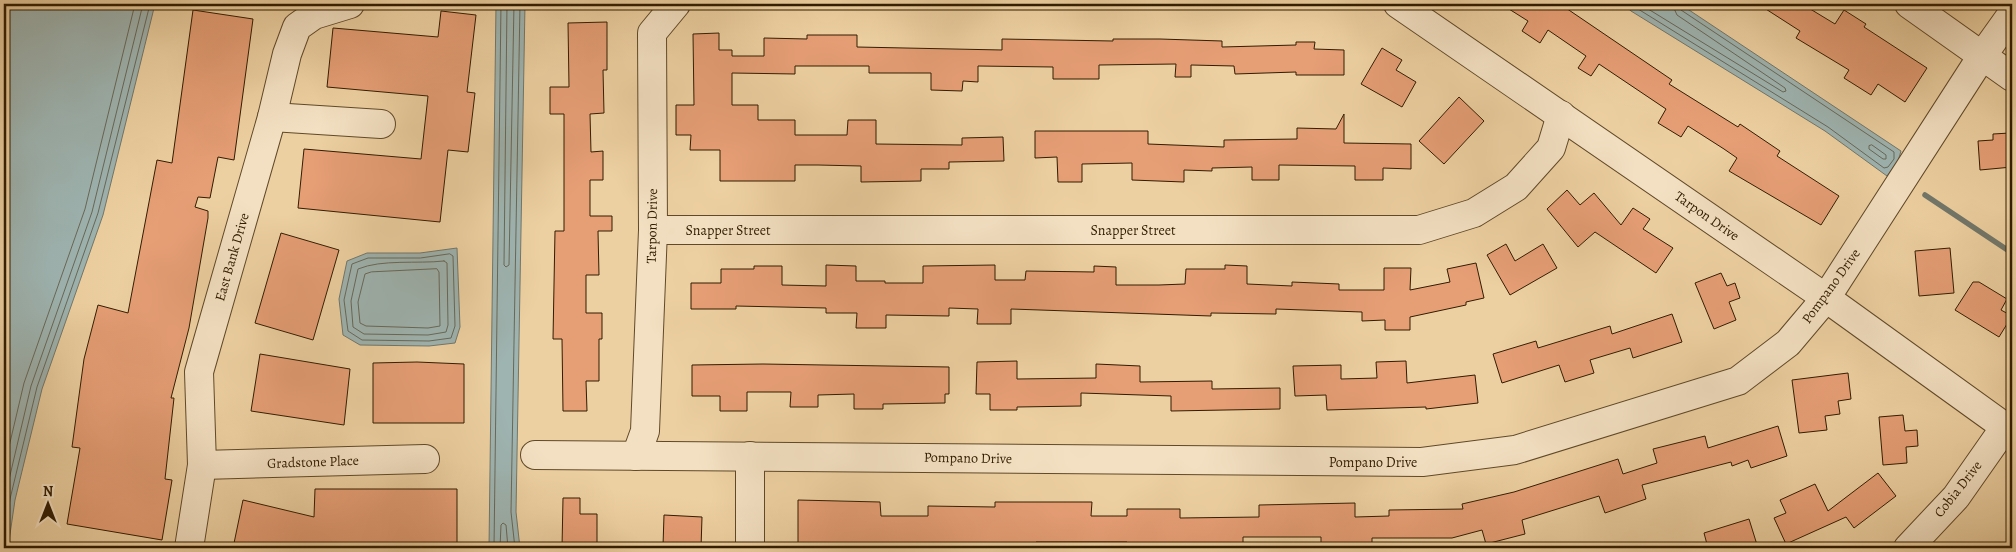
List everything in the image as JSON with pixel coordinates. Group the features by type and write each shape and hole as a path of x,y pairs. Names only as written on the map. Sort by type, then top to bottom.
{"street":[{"name":"East Bank Drive","path":"189,548 202,465 199,372 272,117 287,54 297,27 314,15 350,4"},
{"name":"Tarpon Drive","path":"636,456 645,431 653,230 652,33 676,4"},
{"name":"Tarpon Drive","path":"1398,4 1826,298 2009,429"},
{"path":"1909,4 2012,77"},
{"name":"Pompano Drive","path":"535,456 1422,462 1515,450 1738,380 1788,343 1826,298 1982,56 2012,14"},
{"name":"Snapper Street","path":"653,230 1419,230 1474,213 1516,187 1550,148 1561,115"},
{"path":"272,117 381,124"},
{"name":"Cobia Drive","path":"1908,548 1956,497 2009,429"},
{"path":"750,456 750,548"},
{"name":"Gradstone Place","path":"202,465 425,459"}],"water":[{"path":"4,4 155,4 103,215 42,389 15,500 8,548 4,548"},
{"path":"496,4 525,4 516,512 520,548 489,548"},
{"path":"1623,4 1680,4 1901,151 1898,161 1887,176 1825,131 1631,11"},
{"path":"457,248 460,327 455,343 429,346 360,345 343,335 339,299 347,261 367,253 420,253"}],"building":[{"path":"1501,4 1560,4 1672,80 1669,84 1738,127 1740,124 1780,151 1777,156 1839,196 1821,225 1729,171 1737,158 1688,126 1681,137 1658,123 1666,109 1599,64 1591,76 1578,68 1586,56 1548,30 1540,43 1522,31 1528,21"},
{"path":"1758,4 1802,4 1835,24 1844,10 1866,24 1864,27 1927,68 1905,102 1878,84 1871,95 1844,78 1849,70 1796,38 1800,31"},
{"path":"193,10 253,19 234,160 218,157 210,198 198,197 195,207 208,211 208,218 189,328 171,398 174,398 165,479 172,480 162,540 67,524 80,448 72,447 84,359 98,305 128,313 157,160 172,163"},
{"path":"441,11 476,15 467,92 475,93 468,152 448,150 440,222 298,208 304,149 421,159 428,96 327,87 333,28 438,37"},
{"path":"607,22 607,70 603,70 604,113 590,114 591,152 603,151 603,180 590,180 590,216 612,216 612,231 598,231 599,275 586,275 586,313 602,313 602,339 599,339 599,381 586,381 587,411 563,411 562,339 553,339 555,231 564,231 564,114 550,114 550,87 569,87 568,23"},
{"path":"719,33 719,50 732,50 732,56 764,56 764,38 807,39 807,35 857,35 857,47 1002,50 1002,39 1222,41 1222,47 1296,45 1296,42 1315,42 1314,49 1344,50 1344,75 1296,75 1296,72 1235,74 1234,66 1191,65 1191,77 1175,77 1176,64 1099,65 1099,79 1053,79 1053,67 978,66 978,82 963,81 962,91 931,90 931,73 869,73 869,66 795,66 795,74 732,73 732,105 758,105 758,120 795,120 795,135 847,135 848,120 876,120 876,144 962,145 962,138 1003,137 1004,161 949,162 949,169 921,169 921,181 861,182 861,166 795,165 795,181 720,181 720,150 690,150 691,135 676,135 676,105 694,105 693,34"},
{"path":"1382,48 1402,60 1396,70 1416,82 1402,107 1361,84"},
{"path":"1459,97 1484,121 1444,164 1419,141"},
{"path":"1344,114 1344,143 1411,144 1411,169 1383,168 1383,180 1355,180 1355,166 1279,165 1279,180 1252,180 1252,167 1212,168 1212,171 1184,170 1184,182 1132,180 1132,163 1082,164 1082,182 1058,182 1057,157 1035,158 1035,131 1148,131 1148,144 1224,147 1224,140 1297,139 1297,128 1336,129"},
{"path":"2010,133 2012,167 1980,170 1978,141 1993,140 1993,134"},
{"path":"1567,190 1580,205 1594,193 1621,225 1633,208 1650,219 1643,229 1673,248 1656,273 1595,232 1578,247 1547,209"},
{"path":"281,233 339,250 313,340 255,323"},
{"path":"1506,244 1515,261 1543,244 1557,268 1510,295 1487,255"},
{"path":"1950,248 1954,293 1919,296 1915,251"},
{"path":"1476,263 1484,298 1466,302 1466,305 1410,317 1410,330 1385,330 1385,320 1362,321 1362,312 1276,309 1276,314 1211,313 1211,316 1011,309 1011,324 977,324 978,309 949,308 949,316 886,315 886,328 856,328 857,313 826,313 826,308 736,306 736,309 691,309 691,283 721,283 721,269 754,269 754,266 782,266 782,285 826,286 826,265 856,266 856,281 885,281 885,283 923,283 923,266 995,265 995,280 1025,280 1026,271 1094,272 1094,266 1116,267 1116,285 1159,285 1185,284 1186,269 1225,269 1225,265 1247,266 1247,284 1292,286 1292,282 1339,284 1339,290 1384,290 1384,268 1411,268 1410,290 1450,282 1447,269"},
{"path":"1721,273 1727,286 1735,283 1740,298 1729,302 1736,320 1714,329 1695,283"},
{"path":"1973,282 1979,282 2007,299 2001,310 2012,316 1999,337 1955,310"},
{"path":"1672,314 1682,342 1633,358 1630,348 1590,360 1594,373 1565,382 1559,365 1502,383 1493,354 1536,341 1538,348 1610,326 1612,334"},
{"path":"260,354 350,369 344,425 251,411"},
{"path":"1017,361 1017,379 1096,378 1096,364 1140,366 1140,382 1212,381 1212,389 1280,388 1280,409 1171,411 1171,396 1081,393 1081,406 1017,407 1017,410 990,410 990,394 976,394 977,362"},
{"path":"1406,361 1407,383 1475,375 1478,403 1426,409 1426,407 1327,410 1326,395 1295,396 1293,366 1341,365 1341,379 1377,378 1376,362"},
{"path":"373,363 464,364 464,423 373,423"},
{"path":"763,364 949,367 949,394 945,394 945,403 883,404 883,409 854,409 854,394 818,395 818,407 790,407 791,392 747,392 747,411 720,411 720,396 692,396 692,365"},
{"path":"1848,373 1851,399 1838,401 1840,414 1825,416 1827,430 1799,433 1792,380"},
{"path":"1903,415 1905,431 1917,430 1918,446 1906,447 1907,463 1883,465 1879,417"},
{"path":"1778,426 1787,456 1751,468 1748,460 1732,466 1731,462 1642,485 1646,499 1605,513 1599,496 1522,520 1525,534 1486,544 1482,530 1452,538 1372,538 1372,544 1321,544 1321,537 1243,537 1243,548 1127,548 1127,542 1036,542 1036,546 969,547 798,544 798,500 880,502 881,516 928,516 928,506 995,507 995,502 1092,502 1091,516 1127,516 1127,509 1180,509 1180,518 1259,517 1259,505 1355,503 1355,517 1389,516 1389,510 1463,509 1462,504 1514,492 1618,459 1623,474 1657,463 1653,449 1705,436 1708,448"},
{"path":"1878,473 1896,496 1854,528 1846,517 1786,544 1774,518 1786,513 1780,500 1815,484 1828,511"},
{"path":"315,489 457,489 457,548 233,548 243,500 314,517"},
{"path":"563,498 580,498 580,514 597,514 597,548 562,548"},
{"path":"664,515 702,517 701,548 663,546"},
{"path":"1749,519 1758,548 1708,548 1704,533"}],"waterway":[{"path":"1925,195 2012,253"}]}
